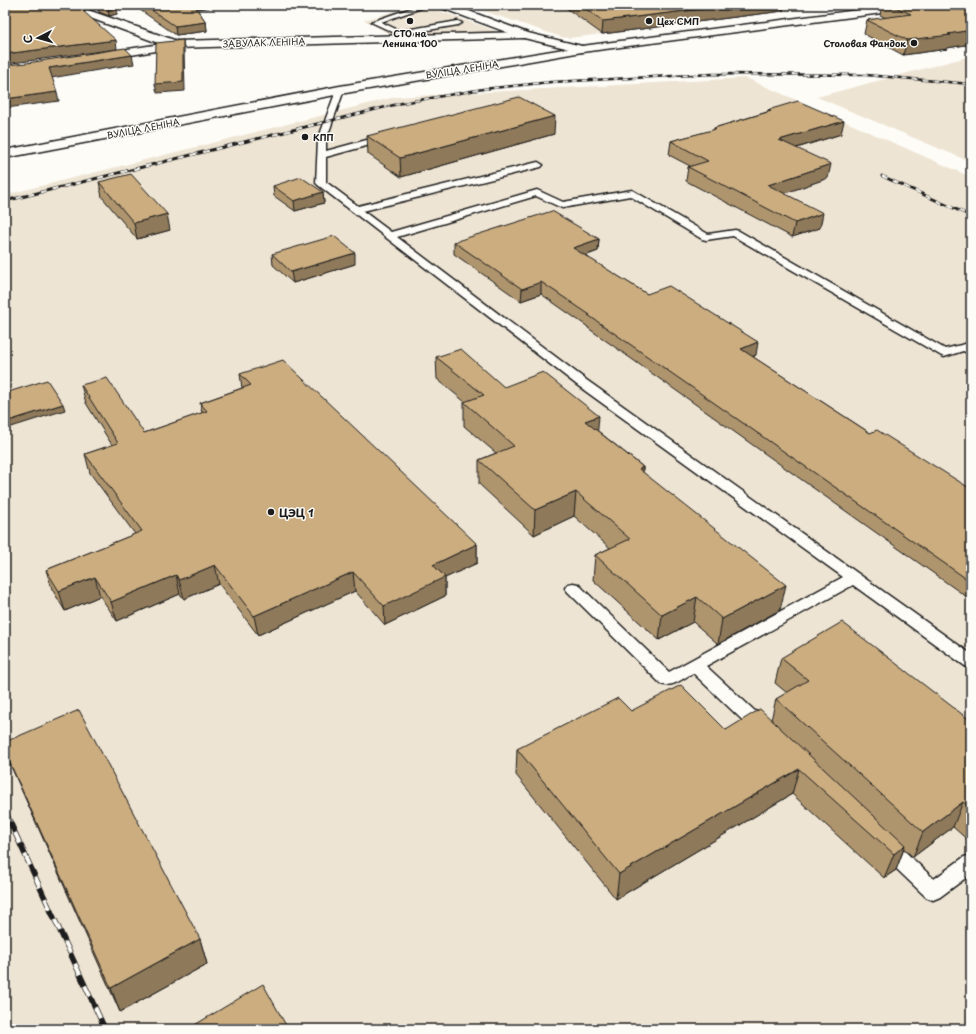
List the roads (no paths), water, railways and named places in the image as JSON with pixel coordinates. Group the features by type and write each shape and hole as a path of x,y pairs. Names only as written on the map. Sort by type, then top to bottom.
{"main road":[{"path":"57,5 78,10 175,45"},
{"path":"443,5 524,35 582,49"},
{"name":"ВУЛІЦА ЛЕНІНА","path":"5,154 340,90 582,49 921,5"},
{"path":"78,10 99,7"},
{"name":"ЗАВУЛАК ЛЕНІНА","path":"91,58 175,45 524,35"}],"lane":[{"path":"426,5 375,22 399,33 458,23"},
{"path":"340,90 322,140 321,183 581,382 971,662"},
{"path":"322,155 397,135"},
{"path":"355,210 538,165"},
{"path":"389,236 537,193 562,205 632,193 706,237 735,233 944,353 965,347 971,351"},
{"path":"573,588 667,680 853,578"},
{"path":"695,665 775,740"},
{"path":"877,837 933,891 971,863"}],"railway":[{"path":"317,124 402,103 483,89 551,82 713,74 866,75 971,84"},
{"path":"5,201 321,123"},
{"path":"882,176 971,216"},
{"path":"5,811 105,1029"}],"place":[{"name":"СТО на Ленина 100","path":"410,21"},
{"name":"Цех СМП","path":"649,21"},
{"name":"Столовая Фандок","path":"914,43"},
{"name":"КПП","path":"305,137"},
{"name":"ЦЭЦ 1","path":"271,512"}]}
